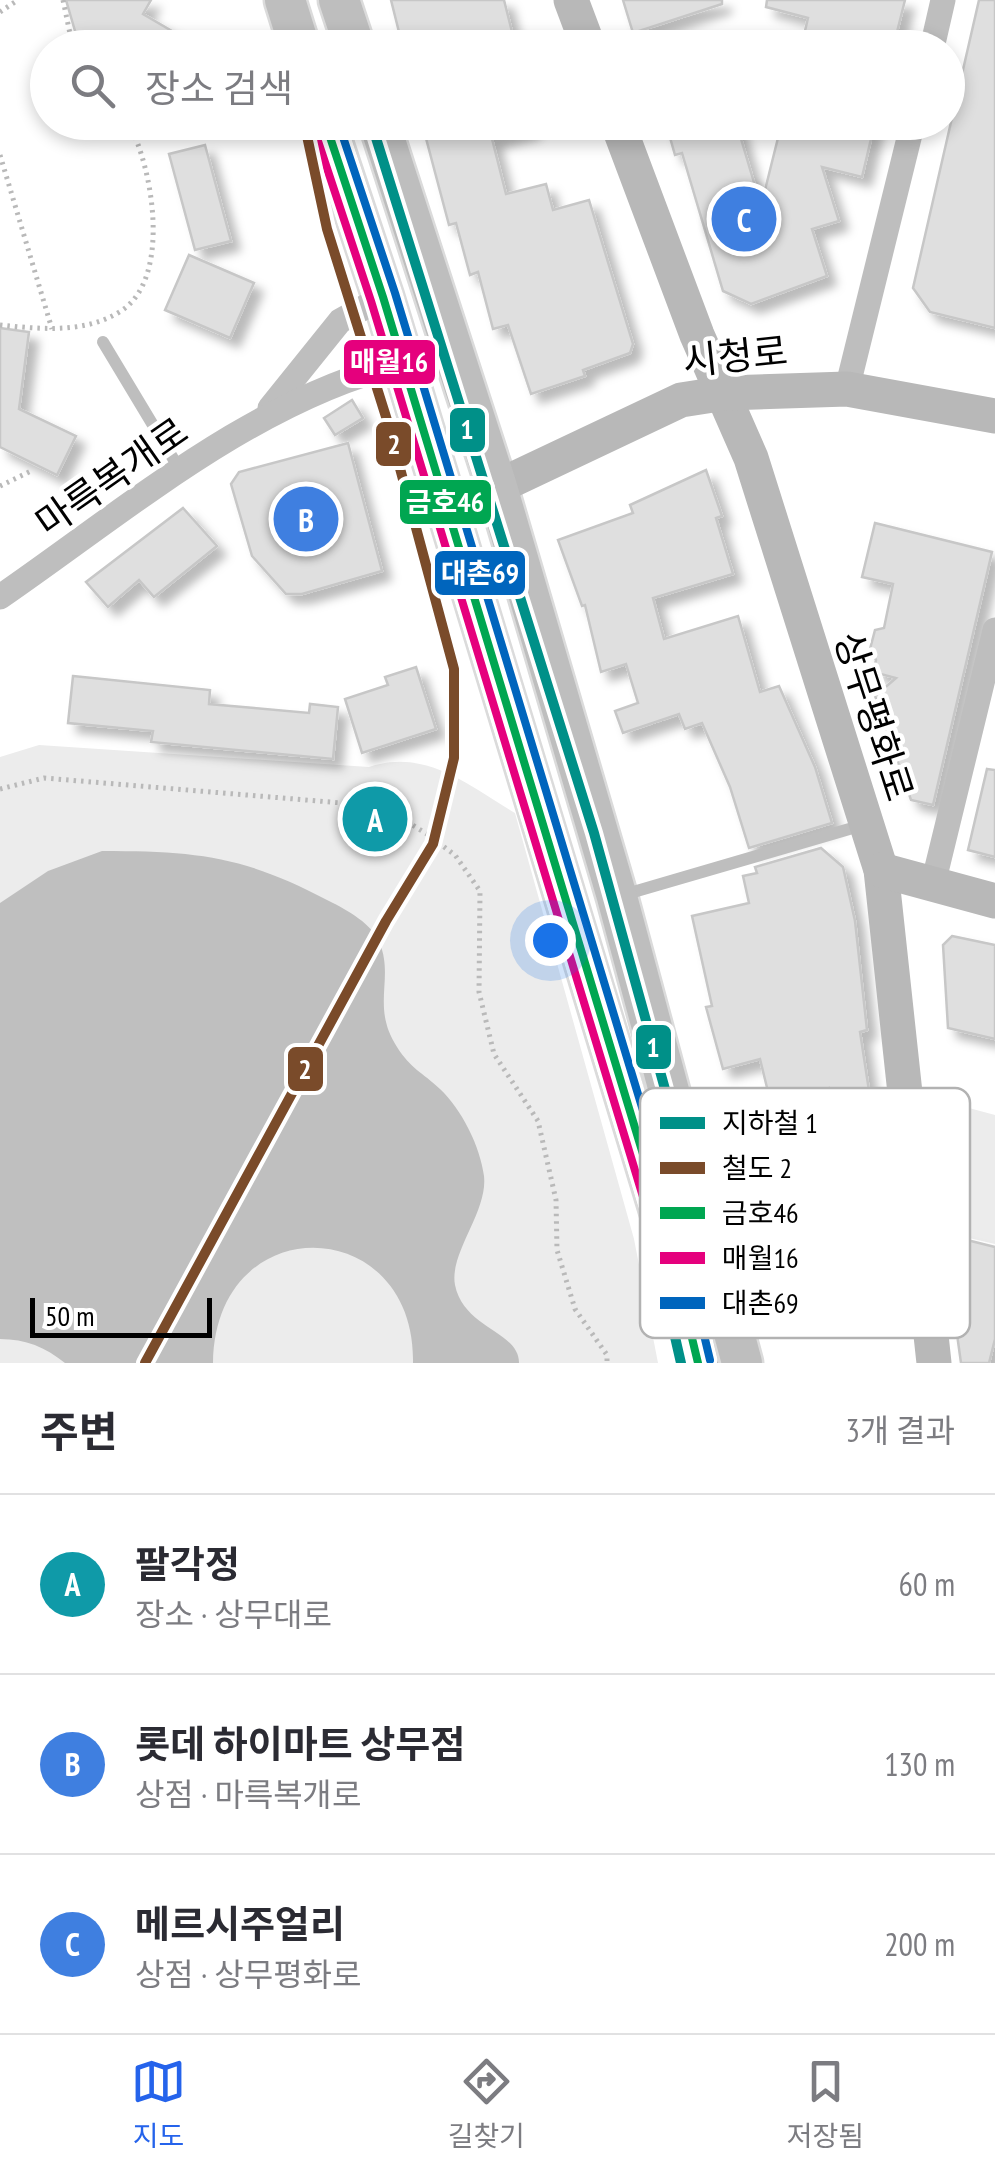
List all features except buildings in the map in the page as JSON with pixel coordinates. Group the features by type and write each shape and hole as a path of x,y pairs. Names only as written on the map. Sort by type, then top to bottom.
{"main road":[{"path":"285,0 294,30"},
{"path":"339,0 349,30"},
{"path":"331,140 383,297 400,364 640,1145"},
{"path":"385,140 497,487 670,1088"},
{"path":"692,1338 698,1363"},
{"path":"737,1338 742,1363"}],"street":[{"path":"571,0 582,30"},
{"path":"936,30 944,0"},
{"name":"상무평화로","path":"624,140 697,335 726,392 751,458 881,870 904,1088"},
{"path":"847,389 909,140"},
{"name":"마륵복개로","path":"264,416 340,321 383,297"},
{"name":"마륵복개로","path":"0,597 264,416 350,376 400,364"},
{"name":"시청로","path":"444,505 497,487 682,400 726,392 847,389 995,416"},
{"path":"934,884 995,630"},
{"path":"881,870 995,901"},
{"name":"상무평화로","path":"931,1338 934,1363"}],"lane":[{"path":"103,342 181,472"},
{"path":"617,897 865,824"}],"path":[{"path":"0,12 18,0"},
{"path":"64,0 70,30"},
{"path":"0,325 52,329 88,324 124,309 146,276 152,250 151,190 137,140"},
{"path":"0,156 52,329"},
{"path":"0,486 31,471"},
{"path":"0,790 44,778 354,804 393,813 456,855 480,892 479,992 494,1054 538,1122 556,1200 557,1250 575,1309 607,1355 607,1363"}],"shaded area":[{"path":"39,745 369,767 409,762 445,772 515,813 634,1239 640,1270 640,1338 653,1338 658,1363 0,1363 0,757"},
{"path":"102,851 166,852 245,865 329,901 372,930 384,957 384,1006 389,1033 407,1060 456,1107 482,1165 484,1190 455,1273 460,1300 479,1321 510,1344 519,1363 413,1363 405,1313 383,1278 352,1256 315,1248 278,1254 246,1276 222,1312 213,1363 65,1363 35,1345 0,1339 0,903 48,871"},
{"path":"970,1108 995,1115 995,1244 970,1238"}],"metro line":[{"name":"1","path":"377,140 594,833 665,1088"},
{"name":"1","path":"675,1338 681,1363"}],"rail line":[{"name":"2","path":"145,1363 386,921 433,844 454,758 454,669 387,420 327,229 308,140"}],"transit line":[{"name":"매월16","path":"318,140 371,301 640,1187"},
{"name":"금호46","path":"331,140 383,297 640,1144"},
{"name":"대촌69","path":"344,140 395,293 640,1101"},
{"name":"매월16","path":"679,1338 685,1363"},
{"name":"금호46","path":"692,1338 698,1363"},
{"name":"대촌69","path":"705,1338 710,1360"}],"place":[{"name":"메르시주얼리","path":"744,219"},
{"name":"롯데 하이마트 상무점","path":"306,519"},
{"name":"팔각정","path":"375,819"}]}
